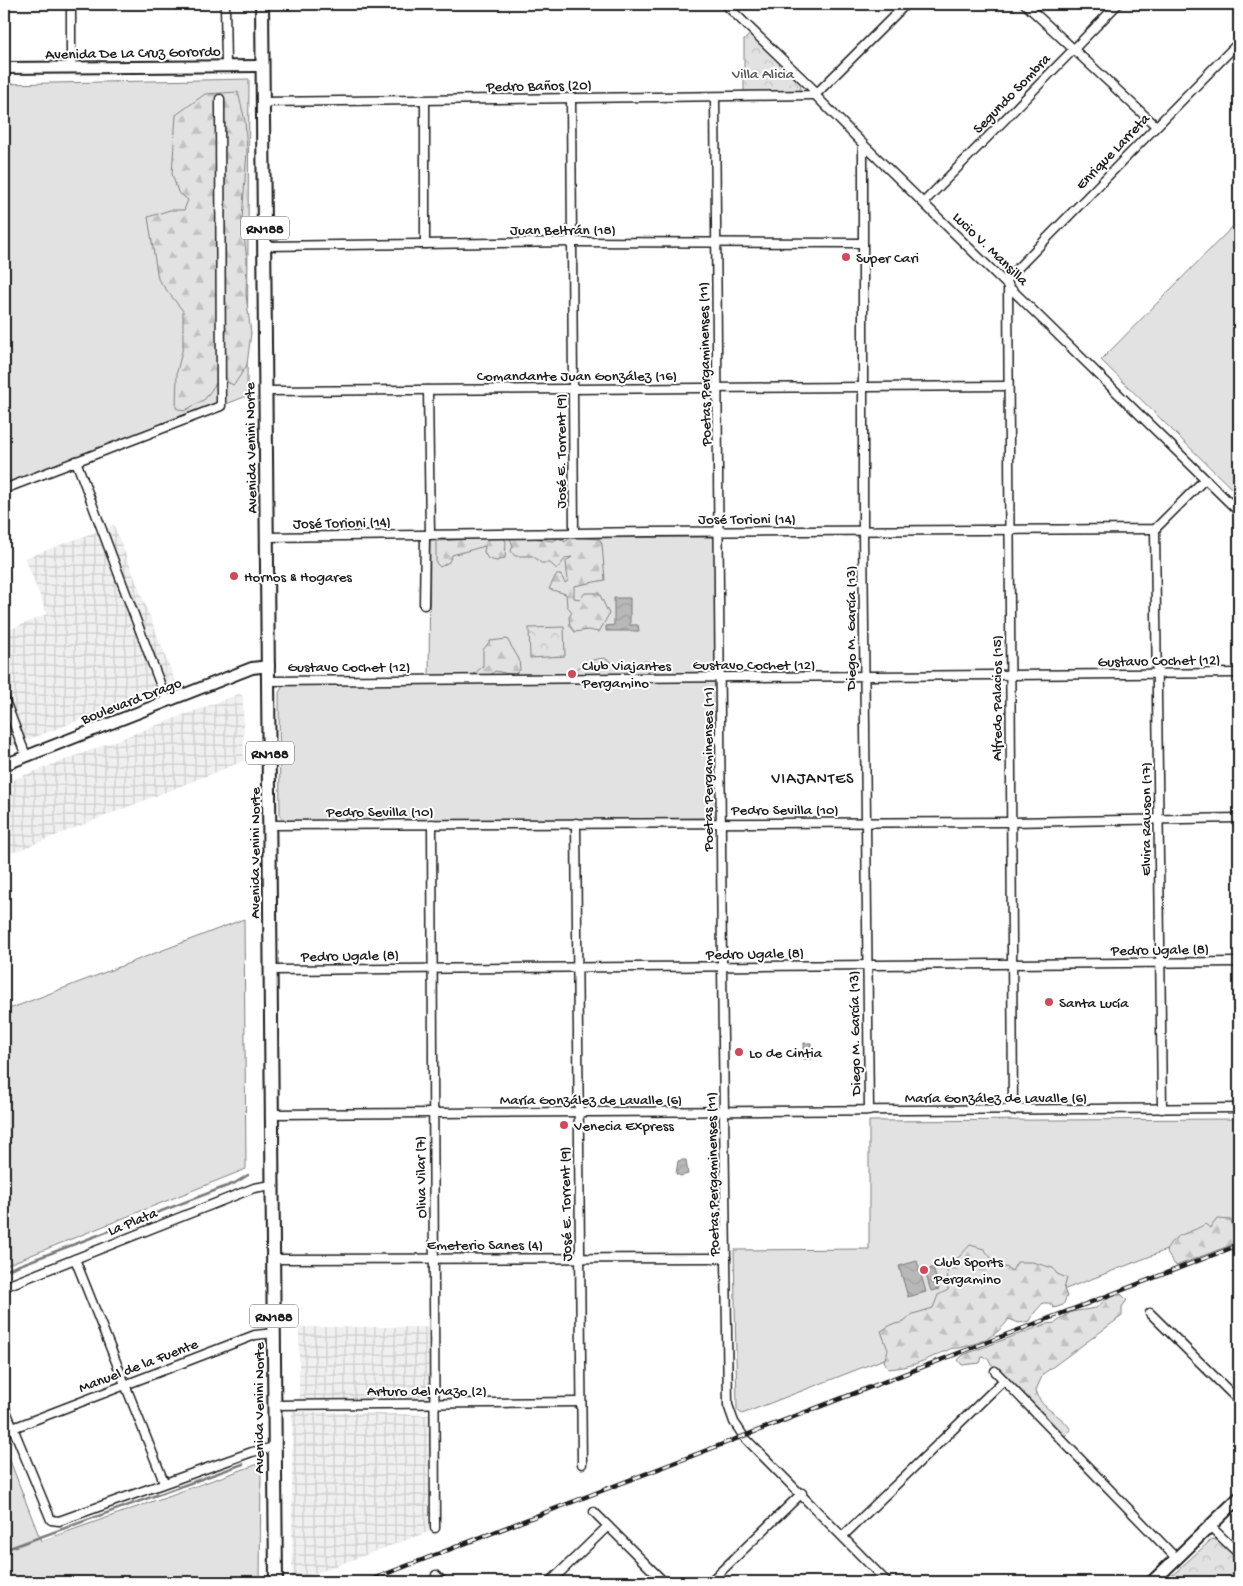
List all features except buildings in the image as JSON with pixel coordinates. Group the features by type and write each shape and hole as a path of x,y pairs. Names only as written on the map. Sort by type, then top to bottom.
{"highway":[{"name":"Avenida Venini Norte","path":"262,4 276,1582"}],"main road":[{"name":"Avenida De La Cruz Gorordo","path":"4,68 263,66"},
{"name":"Boulevard Drago","path":"4,765 252,668 269,666"},
{"path":"1152,1582 1239,1498"}],"street":[{"path":"71,4 71,68"},
{"path":"225,4 226,66"},
{"name":"Lucio V. Mansilla","path":"725,4 812,88 816,96 863,144 1239,512"},
{"path":"816,96 906,4"},
{"path":"1025,4 1156,126"},
{"name":"Segundo Sombra","path":"924,202 1118,4"},
{"name":"Enrique Larreta","path":"1007,283 1156,126 1239,42"},
{"name":"Pedro Baños (20)","path":"263,102 816,96"},
{"name":"Poetas Pergaminenses (11)","path":"715,97 722,968 728,1405 734,1422 744,1437 802,1493 888,1582"},
{"path":"4,490 222,406 220,99"},
{"name":"José E. Torrent (9)","path":"571,99 574,533"},
{"path":"424,244 425,101"},
{"name":"Diego M. García (13)","path":"863,144 863,532 869,1111"},
{"name":"Juan Beltrán (18)","path":"265,246 572,242 862,243"},
{"name":"Alfredo Palacios (15)","path":"1007,283 1013,1111"},
{"name":"Comandante Juan González (16)","path":"266,391 1008,386"},
{"path":"424,605 427,535 428,390"},
{"path":"76,461 167,702"},
{"path":"1156,530 1205,479"},
{"name":"José Torioni (14)","path":"268,538 574,533 1156,530"},
{"name":"Elvira Rawson (17)","path":"1156,530 1162,1109"},
{"name":"Gustavo Cochet (12)","path":"269,681 1239,673"},
{"path":"4,698 26,756"},
{"name":"Pedro Sevilla (10)","path":"270,826 1011,822 1239,818"},
{"name":"José E. Torrent (9)","path":"576,823 582,1464"},
{"name":"Oliva Vilar (7)","path":"432,824 436,1403 435,1528"},
{"name":"Pedro Ugale (8)","path":"271,970 722,968 1239,962"},
{"name":"María González de Lavalle (6)","path":"272,1114 1013,1111 1239,1108"},
{"name":"La Plata","path":"4,1287 254,1188 272,1185"},
{"name":"Emeterio Sanes (4)","path":"273,1259 726,1258"},
{"path":"75,1259 164,1482"},
{"path":"1150,1313 1239,1401"},
{"name":"Manuel de la Fuente","path":"13,1428 255,1335 274,1333"},
{"path":"995,1371 1176,1558"},
{"path":"843,1536 1004,1380"},
{"name":"Arturo del Mazo (2)","path":"274,1405 581,1402"},
{"path":"4,1406 51,1520 59,1522 164,1482 252,1452 275,1447"},
{"path":"710,1582 802,1493"},
{"path":"594,1512 664,1582"},
{"path":"550,1582 608,1526"},
{"path":"1210,1526 1239,1554"},
{"path":"436,1575 443,1582"},
{"path":"1234,1582 1239,1577"}],"shaded area":[{"path":"114,525 176,683 4,749 4,632 47,614 25,558"},
{"path":"239,694 243,696 244,761 4,856 4,783"},
{"path":"299,1327 434,1327 433,1402 299,1402"},
{"path":"292,1411 430,1415 431,1531 292,1582"}],"green space":[{"name":"Villa Alicia","path":"750,34 801,84 800,91 744,92 744,40"},
{"path":"249,79 247,396 4,490 4,84"},
{"path":"238,92 245,121 247,151 242,220 247,260 246,295 251,333 247,365 234,385 219,379 205,399 184,411 176,408 177,372 183,347 183,311 158,279 148,217 170,210 184,210 188,200 178,192 172,174 176,115 205,94"},
{"path":"1239,220 1239,496 1101,360"},
{"path":"519,536 553,541 559,538 565,542 571,537 599,539 602,544 605,580 574,586 574,598 580,599 585,593 599,593 609,614 599,632 588,630 575,632 570,626 569,617 572,612 567,606 566,594 549,589 556,575 561,575 565,583 568,581 566,561 572,557 566,558 557,569 550,563 541,563 533,556 515,556 511,551 513,546 510,538"},
{"name":"Club Viajantes Pergamino","path":"711,537 716,542 717,812 713,818 287,822 280,817 279,693 282,687 288,685 429,683 430,539"},
{"path":"503,538 506,541 505,558 497,561 488,559 484,552 485,546 452,555 449,562 440,567 436,563 436,541"},
{"path":"564,627 565,656 530,658 529,628"},
{"path":"507,639 519,659 520,670 514,675 495,671 488,677 473,675 483,666 483,650 490,641"},
{"path":"604,658 617,665 634,669 645,661 656,665 655,675 576,675 577,670 582,664"},
{"path":"244,919 246,1169 4,1266 4,1011"},
{"name":"Club Sports Pergamino","path":"1239,1119 1239,1222 742,1414 737,1410 734,1250 869,1249 869,1121"},
{"path":"1217,1219 1231,1220 1233,1229 1239,1236 1239,1242 1176,1266 1166,1252 1172,1241 1205,1224 1210,1228"},
{"path":"970,1245 984,1249 1000,1269 1006,1267 1012,1271 1017,1262 1032,1262 1053,1268 1057,1274 1067,1278 1064,1289 1067,1296 1063,1305 1054,1308 1049,1303 1043,1303 1030,1321 1019,1323 1009,1319 993,1335 974,1344 950,1349 912,1365 888,1369 884,1361 888,1350 881,1331 891,1325 904,1322 913,1314 933,1308 938,1295 948,1290 947,1264 959,1257"},
{"path":"1121,1294 1127,1300 1122,1307 1122,1316 1043,1374 1036,1390 1043,1404 1062,1419 1071,1430 1065,1436 1009,1381 1009,1378 990,1363 988,1358 982,1357 980,1363 962,1365 958,1360 963,1355 1046,1324 1055,1323 1071,1312 1096,1308 1110,1296"},
{"path":"4,1445 41,1541 261,1463 260,1582 4,1582"},
{"path":"1212,1539 1219,1541 1239,1561 1239,1572 1229,1582 1165,1582"}],"water":[{"path":"614,598 630,598 630,625 638,625 639,631 606,631 606,626 614,625"},
{"path":"804,1043 811,1043 811,1059 804,1059"},
{"path":"686,1160 688,1174 681,1176 676,1174 678,1161"},
{"path":"917,1261 926,1292 908,1297 899,1266"},
{"path":"933,1267 939,1289 931,1291 925,1272"}],"waterway":[{"path":"4,1271 235,1183 248,1175"},
{"path":"4,1550 243,1464"}],"railway":[{"path":"365,1582 1239,1245"}],"place":[{"name":"Super Cari","path":"846,257"},
{"name":"Hornos & Hogares","path":"234,576"},
{"name":"Club Viajantes Pergamino","path":"572,674"},
{"name":"Santa Lucía","path":"1049,1002"},
{"name":"Lo de Cintia","path":"739,1052"},
{"name":"Venecia Express","path":"564,1125"},
{"name":"Club Sports Pergamino","path":"924,1270"}],"district":[{"name":"VIAJANTES","path":"813,777"}]}
